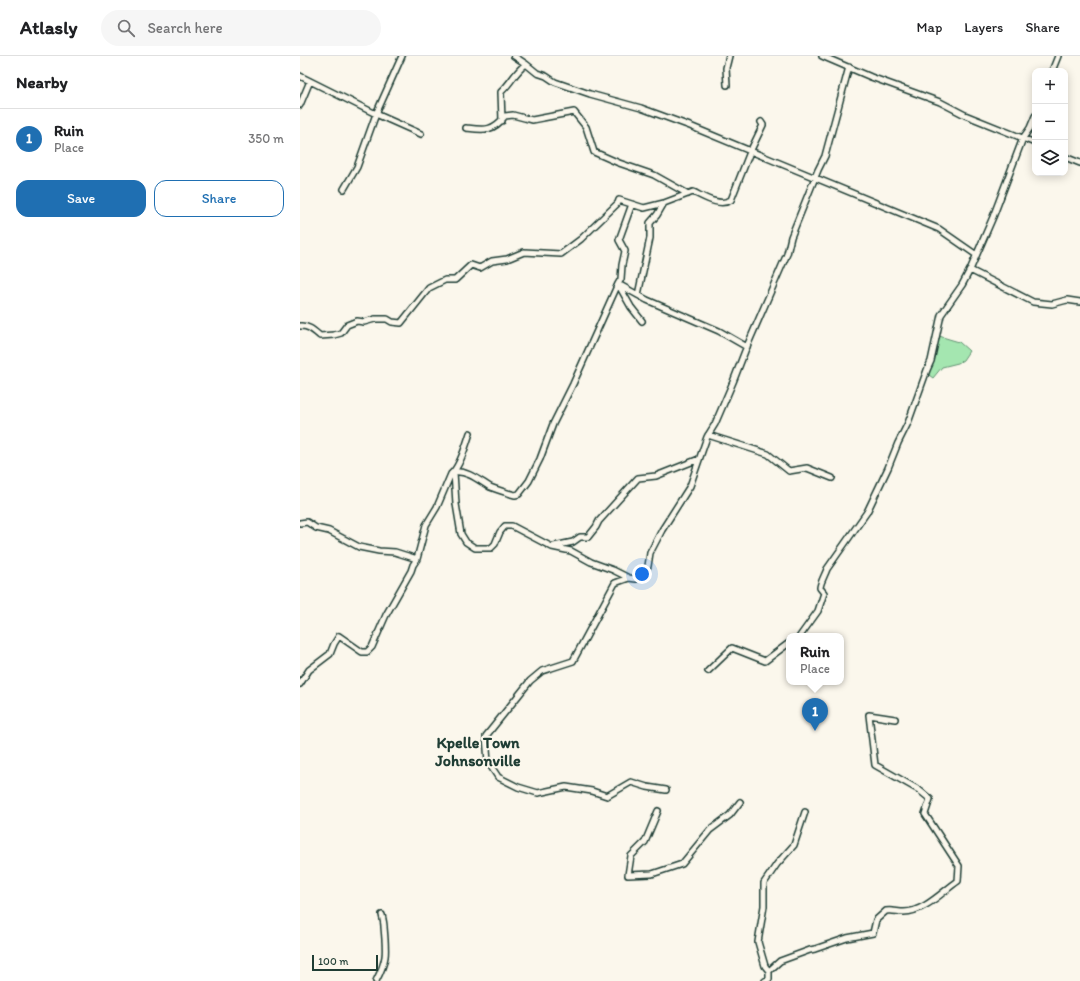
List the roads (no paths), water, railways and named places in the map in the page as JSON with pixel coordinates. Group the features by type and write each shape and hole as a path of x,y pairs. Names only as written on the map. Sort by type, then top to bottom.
{"street":[{"path":"344,189 357,167 376,114 402,56"},
{"path":"514,56 537,73 546,76 555,82 648,111 690,126 938,229 975,254"},
{"path":"727,85 726,68 729,56"},
{"path":"822,56 940,102 965,115 1032,142"},
{"path":"1053,68 1058,56"},
{"path":"502,120 501,92 510,84 517,70 526,64"},
{"path":"454,472 456,504 461,534 466,542 476,548 490,548 495,544 500,532 505,526 512,526 552,547 572,552 591,562 629,578 636,579 642,577 648,566 650,553 662,530 690,486 708,436 715,424 787,254 791,237 825,156 848,67"},
{"path":"300,76 376,114 421,134"},
{"path":"300,105 310,81"},
{"path":"466,128 486,130 499,124 505,116 513,115 532,120 574,112 586,127 594,152 619,163 654,175 688,194"},
{"path":"300,326 302,325 311,328 320,336 341,333 347,325 357,321 364,322 375,319 401,323 429,288 445,280 455,280 472,265 480,268 492,261 507,259 524,252 561,254 581,239 618,203 619,200 644,208 664,203 693,192 711,200 726,203 731,200 750,152 763,125 762,122"},
{"path":"802,633 818,611 824,593 820,588 820,584 824,579 827,569 867,512 888,468 908,423 931,361 941,315 962,285 970,270 975,254 993,217 1023,138 1032,123"},
{"path":"1068,158 1080,163"},
{"path":"638,295 650,238 650,223 664,203"},
{"path":"454,472 458,471 474,477 492,487 515,495 519,494 523,490 540,459 553,424 578,375 621,279 625,252 619,240 632,204"},
{"path":"970,270 1033,302 1052,304 1067,300 1080,302"},
{"path":"618,284 638,295 719,331 747,347"},
{"path":"618,284 631,307 642,321"},
{"path":"300,684 309,670 330,654 339,636 362,652 367,652 372,647 386,615 411,571 426,525 437,507 451,474 454,472 464,451 470,433"},
{"path":"708,436 768,454 789,471 807,468 832,478"},
{"path":"552,547 572,542 580,537 588,537 599,521 638,478 656,476 699,459"},
{"path":"300,523 307,522 316,528 328,531 359,547 379,551 395,552 416,559"},
{"path":"629,578 615,583 573,661 542,671 530,681 486,736 488,762 498,777 518,787 538,793 566,787 592,791 607,796 631,782 647,787 666,790"},
{"path":"708,671 732,648 764,661 786,645"},
{"path":"769,971 780,961 810,950 847,938 873,933 876,920 886,911 904,912 916,910 935,899 940,893 958,880 960,866 925,814 930,799 919,790 875,765 869,715 895,719"},
{"path":"658,811 646,842 631,856 628,875 652,874 682,864 710,830 730,815 740,802"},
{"path":"765,981 769,979 769,971 765,966 758,942 764,906 764,884 777,864 794,846 805,812"},
{"path":"376,981 383,968 386,955 382,914"}],"place":[{"name":"Ruin","path":"815,731"}],"district":[{"name":"Kpelle Town Johnsonville","path":"478,751"}]}
